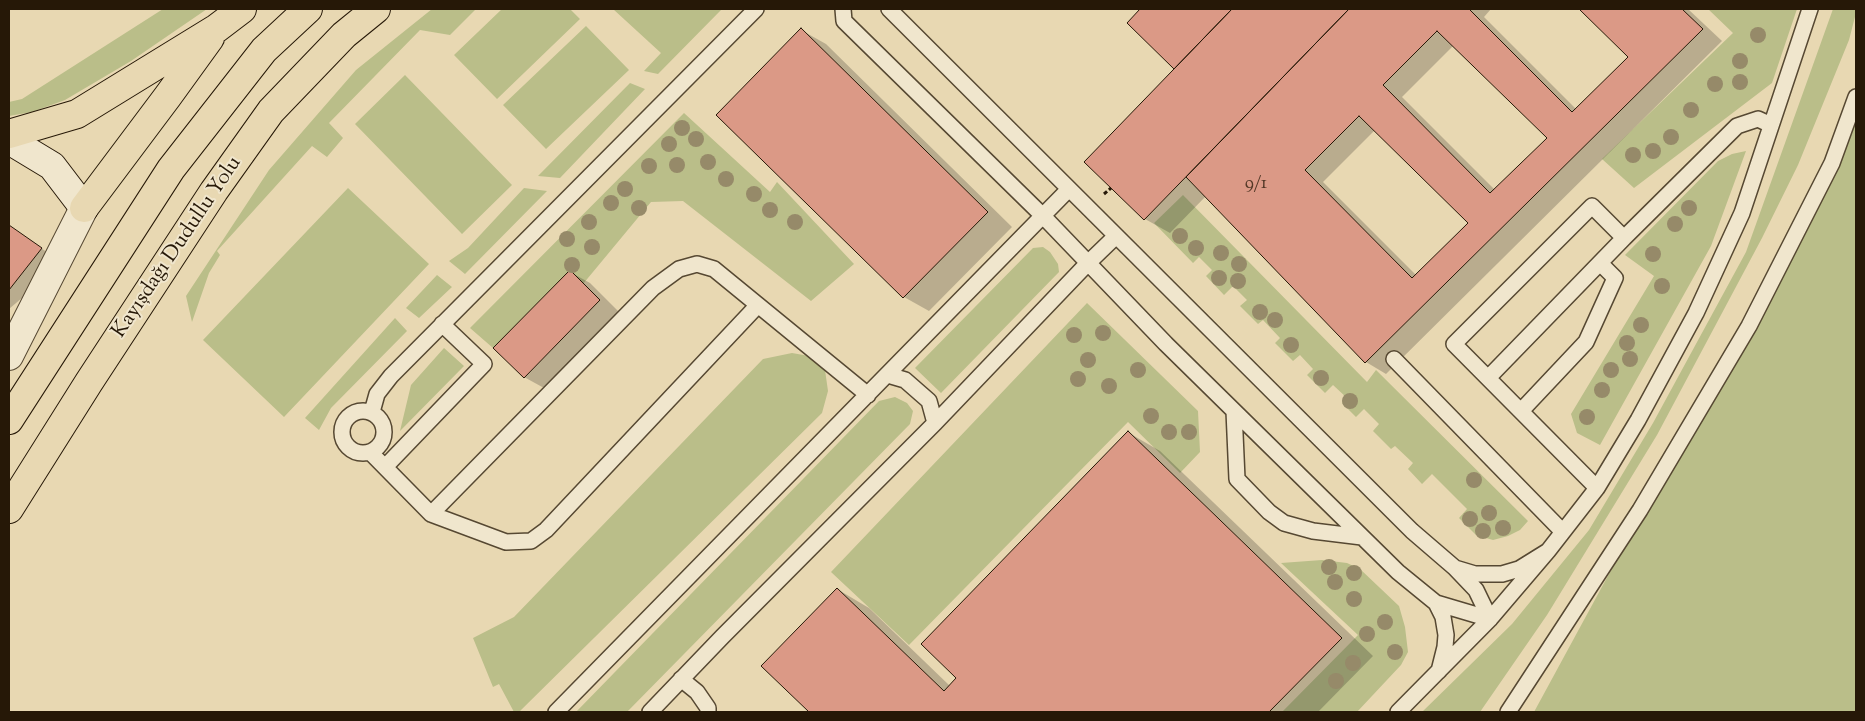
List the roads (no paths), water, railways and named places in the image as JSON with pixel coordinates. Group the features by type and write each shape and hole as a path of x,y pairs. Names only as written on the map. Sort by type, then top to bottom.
{"main road":[{"path":"9,134 77,114 217,28 242,9"},
{"path":"9,420 171,169 264,50 308,9"},
{"name":"Kayışdağı Dudullu Yolu","path":"9,510 94,374 214,191 271,111 344,35 376,9"},
{"path":"84,208 217,28"}],"street":[{"path":"9,140 52,166 84,208 9,356"}],"lane":[{"path":"372,412 377,394 391,376 756,9"},
{"path":"843,9 844,21 1043,216 1087,264 1398,572 1436,603 1490,620"},
{"path":"890,9 1412,530 1455,568 1476,590 1490,620"},
{"path":"1398,712 1490,620 1548,551 1597,488 1638,420 1696,313 1742,213 1810,9"},
{"path":"1508,712 1640,510 1749,326 1832,163 1856,97"},
{"path":"1488,378 1624,238 1738,126 1758,119 1771,125"},
{"path":"556,712 1069,189"},
{"path":"1597,488 1454,344 1592,206 1624,238"},
{"path":"650,712 1116,236"},
{"path":"1521,412 1586,342 1615,278 1600,263"},
{"path":"431,514 653,288 679,268 697,264 714,270 868,395"},
{"path":"370,452 431,514 506,542 520,543 531,541 546,530 758,305"},
{"path":"385,467 484,364 442,324"},
{"path":"1394,359 1562,532"},
{"path":"888,375 906,380 929,401 935,423"},
{"path":"366,410 372,412 383,422 384,437 376,449 370,452 356,452 345,442 342,429 344,423 353,413 366,410"},
{"path":"1234,411 1237,479 1269,512 1284,523 1313,532 1362,537"},
{"path":"1455,568 1475,574 1502,574 1519,569 1548,551"},
{"path":"1436,603 1443,617 1446,635 1445,647 1438,672"},
{"path":"681,679 697,692 708,708 708,712"}]}
